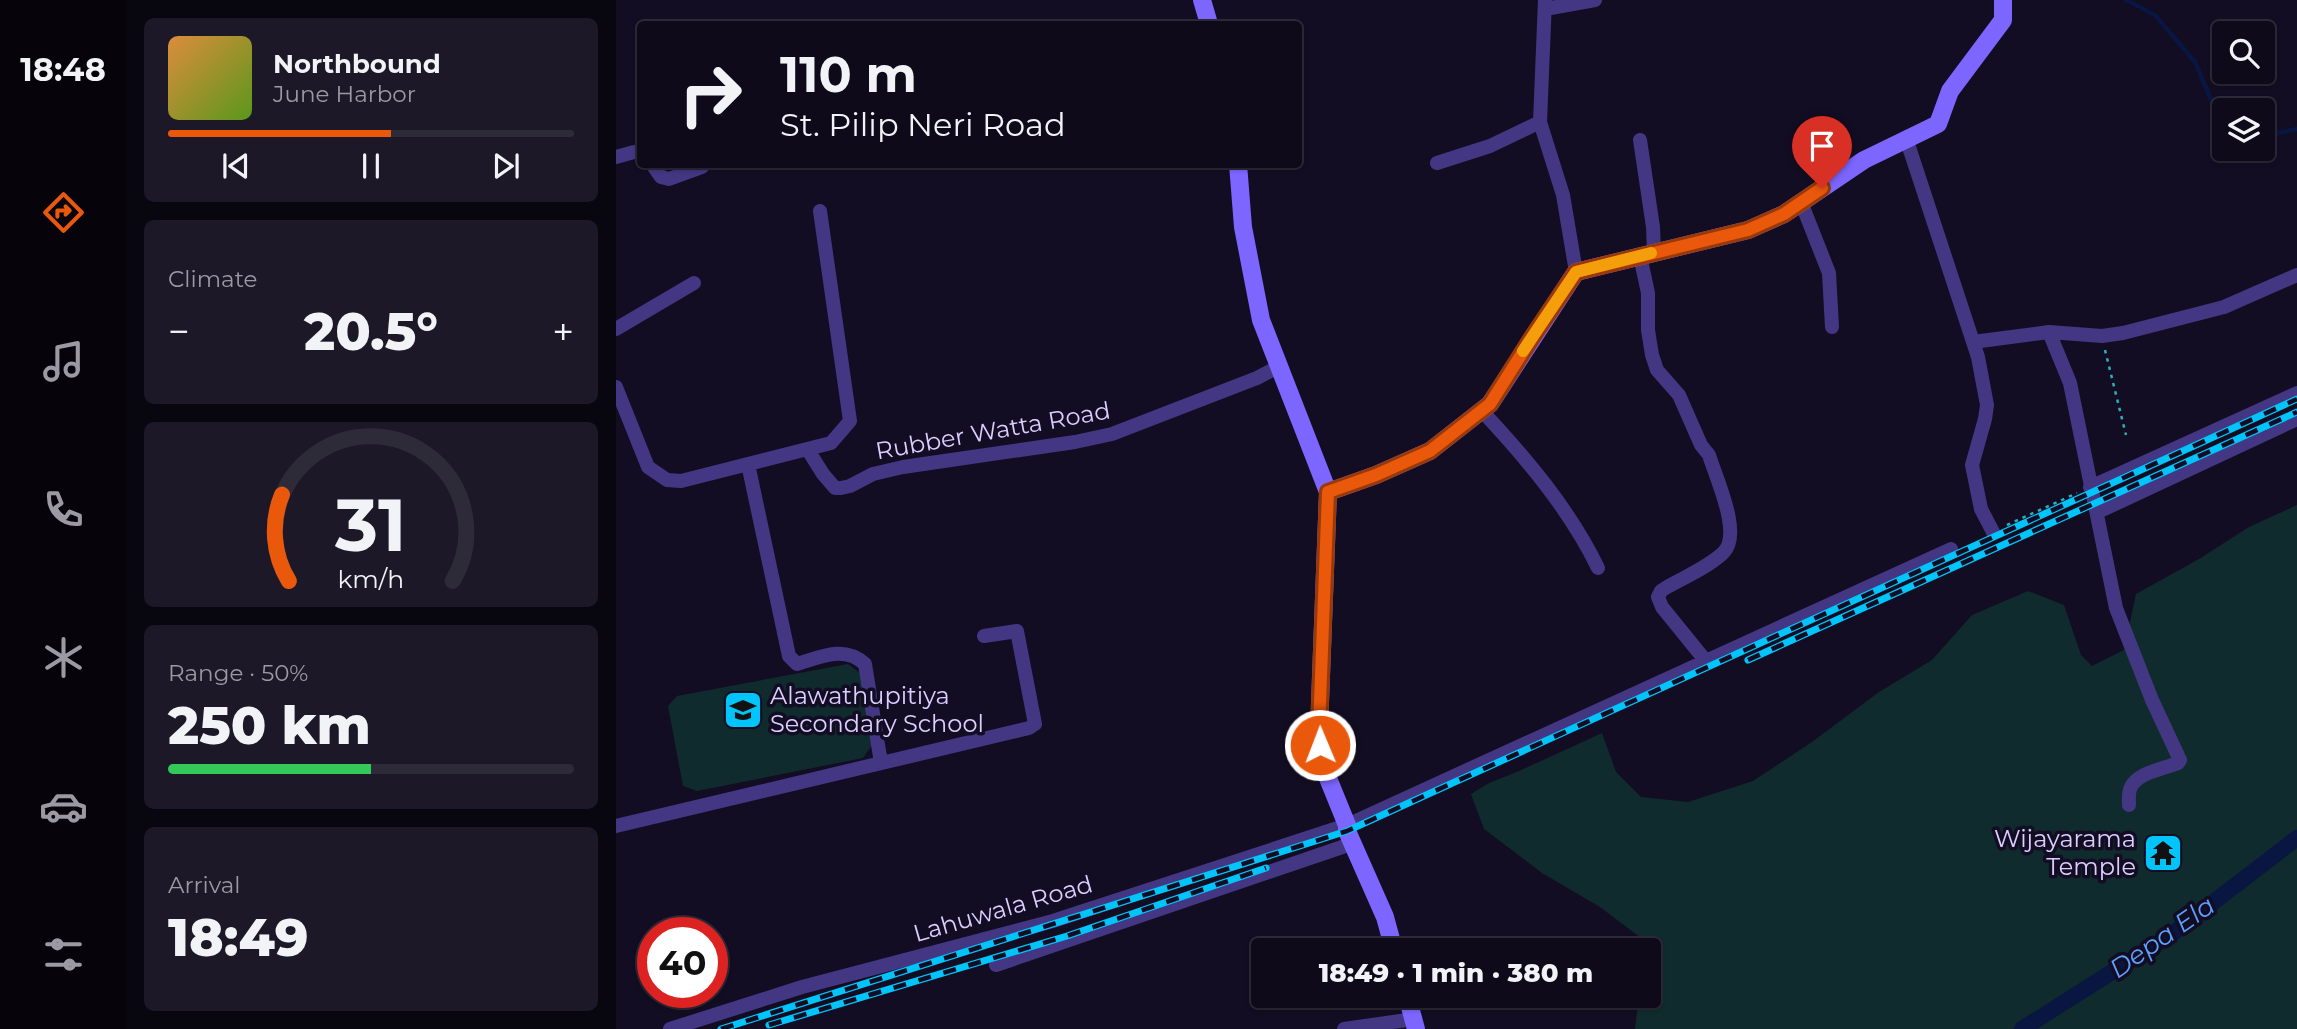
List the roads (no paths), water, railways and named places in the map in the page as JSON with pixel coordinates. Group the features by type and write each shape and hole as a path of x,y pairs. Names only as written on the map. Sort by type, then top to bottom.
{"street":[{"path":"1202,0 1208,21"},
{"path":"1576,272 1563,195 1540,122 1545,5 1595,0"},
{"path":"1328,492 1376,475 1430,451 1490,404 1576,272 1748,230 1784,214 1864,160 1938,124 1950,91 2003,20 2003,0"},
{"path":"1437,163 1490,146 1540,122"},
{"path":"1906,138 1979,357 1987,405 1972,466 1981,509 1993,532"},
{"path":"1640,140 1653,228 1647,254 1648,330 1652,355 1657,370 1679,395 1709,455 1732,529 1731,543 1724,553 1667,587 1658,597 1662,607 1704,660"},
{"path":"616,156 637,152"},
{"path":"654,168 660,177 669,179 699,168"},
{"path":"1238,168 1243,227 1261,320 1328,492 1319,729 1321,761 1347,831 1385,917 1391,938"},
{"path":"1801,202 1829,272 1832,327"},
{"path":"616,387 648,467 667,481 681,481 831,443 850,421 820,211"},
{"path":"1973,342 2049,332 2102,336 2169,323 2224,307 2297,275"},
{"path":"616,329 694,284"},
{"path":"2049,332 2070,383 2116,608 2152,700 2180,760 2136,781 2130,788 2129,805"},
{"name":"Rubber Watta Road","path":"808,450 835,488 841,488 873,474 903,467 1075,442 1112,434 1257,378 1280,366"},
{"path":"2090,487 2297,393"},
{"path":"1482,411 1519,450 1584,540 1598,568"},
{"path":"2098,512 2297,419"},
{"path":"748,464 789,656 797,664 844,652 858,657 865,664 881,763"},
{"name":"Lahuwala Road","path":"670,1029 802,988 1032,927 1347,825 1951,549"},
{"path":"616,826 1029,728 1035,724 1017,631 984,636"},
{"path":"996,965 1354,843"},
{"path":"1344,1029 1415,1024"}],"waterway":[{"path":"2126,0 2155,15 2195,62 2212,102"},
{"path":"2275,134 2297,129"},
{"name":"Depa Ela","path":"2022,1029 2172,934 2297,838"}],"railway":[{"path":"721,1029 1347,831 2297,399"},
{"path":"1748,660 2297,412"},
{"path":"769,1025 1067,936 1266,868"}],"place":[{"name":"Alawathupitiya Secondary School","path":"743,710"},
{"name":"Wijayarama Temple","path":"2163,853"}]}
